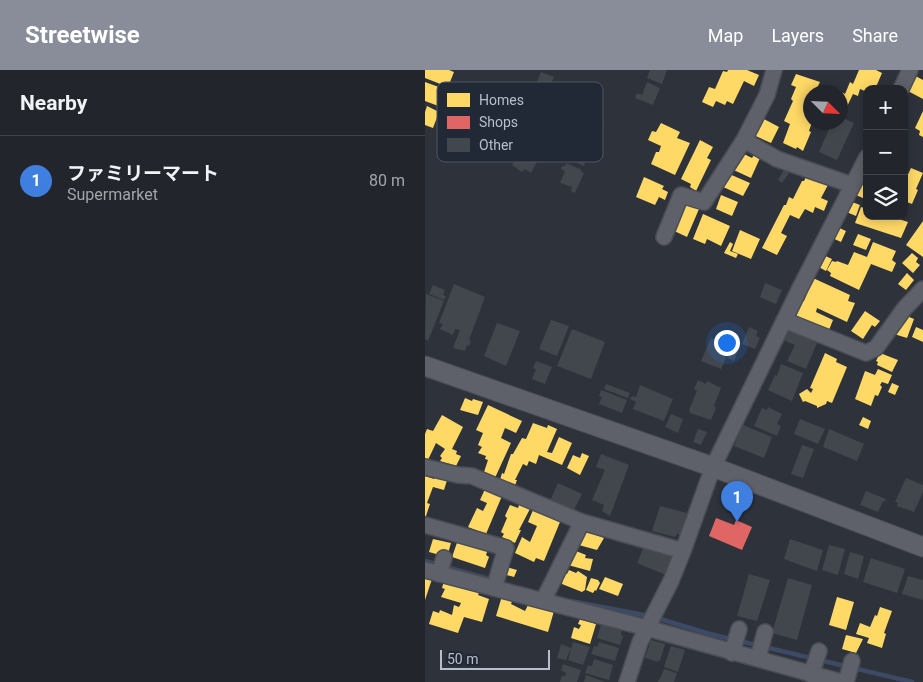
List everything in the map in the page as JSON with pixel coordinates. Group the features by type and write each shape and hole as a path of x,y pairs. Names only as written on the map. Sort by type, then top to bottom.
{"street":[{"path":"664,238 681,195 704,202 744,140 767,95 774,70"},
{"path":"903,85 910,70"},
{"path":"916,70 923,74"},
{"path":"744,140 777,159 852,185"},
{"path":"627,682 640,642 671,581 683,551 713,467 863,164"},
{"path":"785,320 866,353 876,348 904,309 923,289"},
{"path":"425,366 713,467 923,547"},
{"path":"425,467 459,476 472,476 581,522 683,551"},
{"path":"545,596 581,522"},
{"path":"425,524 507,548 496,581"},
{"path":"432,572 444,558"},
{"path":"432,572 496,581 545,596 651,621 733,650 844,681 852,661"},
{"path":"733,650 739,629"},
{"path":"759,656 765,632"},
{"path":"812,671 819,651"}],"building: Homes":[{"path":"425,70 449,70 454,72 450,82 437,83 425,78"},
{"path":"728,70 747,70 759,75 754,86 744,81 733,104 727,101 725,105 716,101 713,107 702,102 709,87 715,89 723,71 727,72"},
{"path":"859,70 876,70 882,73 877,85 863,85 863,90 860,89 858,96 853,94 848,105 848,87 850,82 853,84"},
{"path":"910,73 923,80 923,99 908,91 908,85 906,85"},
{"path":"796,74 820,82 818,85 803,85 803,130 809,130 811,132 803,151 783,143 790,124 784,121 793,101 791,99 796,87 791,85"},
{"path":"425,82 437,86 437,106 425,101"},
{"path":"427,106 437,111 433,128 425,125"},
{"path":"923,111 923,137 919,135 920,131 915,128"},
{"path":"758,116 779,127 771,143 749,133"},
{"path":"661,123 680,132 677,138 690,143 675,175 651,164 661,146 648,140 652,131 656,132"},
{"path":"700,140 713,147 707,158 711,160 696,191 690,187 691,184 681,179"},
{"path":"742,153 752,158 754,155 760,158 751,178 725,166"},
{"path":"911,168 923,173 912,204 908,202 908,174"},
{"path":"727,173 750,183 743,196 721,186"},
{"path":"808,173 829,183 821,198 828,201 824,211 815,207 813,213 805,209 799,219 790,215 781,233 787,236 777,255 762,248 784,205 786,205 789,197 793,199"},
{"path":"644,177 664,186 662,189 668,192 665,200 659,197 655,205 636,197"},
{"path":"863,179 863,198 856,195"},
{"path":"721,195 738,202 732,216 716,209"},
{"path":"847,200 860,205 856,216 844,211"},
{"path":"682,201 699,209 687,237 670,229"},
{"path":"861,207 863,208 863,220 902,220 908,222 901,238 855,223"},
{"path":"703,214 730,226 721,246 707,239 705,244 693,239"},
{"path":"923,221 923,257 906,245"},
{"path":"833,225 846,231 841,242 828,236"},
{"path":"740,230 760,239 751,259 732,251"},
{"path":"858,234 871,239 866,250 853,245"},
{"path":"730,242 733,244 730,251 738,254 736,258 724,253"},
{"path":"873,242 896,251 892,260 896,263 892,272 871,264 859,290 830,276 831,273 827,270 832,261 848,265 854,252 867,257"},
{"path":"912,253 918,258 916,262 920,265 913,273 902,263"},
{"path":"821,254 832,259 826,271 815,265"},
{"path":"907,273 914,280 906,290 898,284"},
{"path":"813,278 850,295 848,301 855,303 847,322 817,308 816,312 833,320 829,330 794,315 800,299 804,301"},
{"path":"865,311 880,321 875,327 872,325 863,339 851,331"},
{"path":"902,314 914,319 907,338 894,334"},
{"path":"916,327 923,330 923,342 912,337"},
{"path":"825,353 837,359 836,362 847,367 832,403 827,401 826,404 817,408 817,406 805,401 803,402 799,394 807,389 811,393 813,389 810,388"},
{"path":"880,353 898,360 892,372 877,365 878,362 876,361"},
{"path":"878,369 892,375 888,384 882,382 878,396 875,395 871,406 855,399 865,371 875,375"},
{"path":"892,383 899,386 895,395 888,392"},
{"path":"465,398 483,402 478,415 460,410"},
{"path":"488,405 522,421 516,433 505,428 501,438 511,443 494,480 483,475 488,460 485,459 486,456 478,453 482,447 478,445 483,433 476,430"},
{"path":"442,415 463,427 452,449 461,456 456,466 440,461 442,458 440,456 445,449 436,443 427,462 425,462 425,434 427,429 433,431"},
{"path":"863,417 871,421 868,429 859,425"},
{"path":"533,423 547,428 548,425 557,429 547,452 552,453 559,437 572,443 562,465 539,455 536,464 529,461 527,466 523,464 515,480 517,480 514,488 499,483 511,454 513,454 522,438 526,439"},
{"path":"582,453 589,456 580,475 567,468 573,455 580,458"},
{"path":"436,475 448,477 444,490 433,487 427,503 430,504 425,519 425,476 434,479"},
{"path":"485,489 502,496 486,534 468,527 477,508 483,511 487,503 480,500"},
{"path":"520,502 531,507 519,530 521,530 515,543 502,537 504,534 501,532 510,505 518,508"},
{"path":"533,510 560,522 544,561 536,558 534,562 515,553 522,537 530,542 537,526 528,522"},
{"path":"583,530 604,538 597,550 575,544"},
{"path":"459,537 489,546 486,555 489,557 485,568 452,557"},
{"path":"433,539 451,543 447,557 429,552"},
{"path":"576,551 586,555 585,558 593,559 590,571 568,565 570,555 574,556"},
{"path":"506,567 517,570 514,577 503,574"},
{"path":"569,570 576,573 578,571 587,577 585,590 582,592 562,584 564,573 567,574"},
{"path":"425,577 432,579 425,600"},
{"path":"605,577 623,584 618,596 599,589"},
{"path":"591,578 598,580 600,583 593,593 586,590"},
{"path":"444,581 480,590 478,595 489,599 482,622 464,617 458,633 429,624 433,611 439,613 440,610 452,615 454,605 459,607 461,603 441,597 445,589 442,588"},
{"path":"502,596 513,599 511,604 525,611 529,603 554,611 548,632 496,616"},
{"path":"837,597 854,602 846,630 829,625"},
{"path":"880,607 892,611 884,633 886,634 882,648 867,643 869,638 856,634 860,623 870,627"},
{"path":"580,619 596,624 590,644 571,638 574,627 579,629 581,625 578,624"},
{"path":"846,635 863,639 856,653 842,649"}],"building: Shops":[{"path":"716,518 734,525 736,520 752,527 742,550 709,536"}],"building: Other":[{"path":"650,70 667,70 662,84 647,78"},
{"path":"541,72 554,77 552,82 537,82"},
{"path":"647,82 660,88 653,105 635,98 637,93 642,95"},
{"path":"848,120 854,123 837,160 819,152 829,130 848,130"},
{"path":"514,162 537,162 531,173 525,169 522,172 512,165"},
{"path":"575,162 585,162 584,166"},
{"path":"566,163 582,170 581,172 584,173 575,193 571,191 572,187 560,183 565,171 561,169"},
{"path":"784,170 789,173 782,183 778,180"},
{"path":"765,283 782,290 776,304 760,297"},
{"path":"454,284 485,297 469,340 471,341 465,351 453,348 460,330 455,329 453,335 440,329 443,324 439,323"},
{"path":"433,285 445,290 443,295 446,296 444,300 429,294"},
{"path":"426,294 444,301 428,341 425,339"},
{"path":"551,320 569,326 557,356 539,349"},
{"path":"497,323 520,331 506,366 484,356"},
{"path":"788,325 819,338 806,369 787,361 795,345 781,339"},
{"path":"749,327 758,331 756,336 760,338 755,349 742,344"},
{"path":"572,329 605,342 591,379 557,366"},
{"path":"711,338 721,343 717,351 727,355 721,369 701,361"},
{"path":"727,345 739,349 734,361 727,358 728,355 724,353"},
{"path":"536,361 552,367 545,384 532,379 536,369 533,368"},
{"path":"781,364 803,373 792,401 768,390 775,375 777,376"},
{"path":"698,380 706,384 707,381 721,388 711,420 690,413 689,410 697,391 694,389"},
{"path":"606,384 630,393 628,398 604,389"},
{"path":"640,385 673,399 664,421 633,409 636,402 630,399 632,396 636,397"},
{"path":"601,390 627,400 622,413 599,404 602,397 599,396"},
{"path":"768,407 782,414 777,424 781,426 777,436 754,426 762,408 767,410"},
{"path":"671,414 683,419 678,433 665,427"},
{"path":"800,419 825,429 818,444 794,434"},
{"path":"743,425 772,437 764,458 734,446"},
{"path":"698,429 707,432 701,445 693,442"},
{"path":"829,429 864,444 857,461 823,447"},
{"path":"802,445 814,449 803,478 791,474"},
{"path":"601,454 629,465 610,516 602,511 604,505 592,500 605,470 596,467"},
{"path":"906,478 923,485 923,492 914,512 897,506 898,503 895,502"},
{"path":"558,483 582,494 572,514 549,503"},
{"path":"866,491 886,499 883,501 878,512 860,505"},
{"path":"660,506 687,513 681,535 677,534 675,537 652,531"},
{"path":"790,539 823,550 817,571 784,559"},
{"path":"645,544 674,555 668,574 666,573 666,575 637,563"},
{"path":"829,545 845,549 838,575 822,570"},
{"path":"850,552 864,556 858,579 844,574"},
{"path":"871,558 905,569 897,593 863,582"},
{"path":"749,574 770,580 757,621 737,616"},
{"path":"908,576 923,580 923,600 902,594"},
{"path":"788,578 812,585 797,640 772,633"},
{"path":"605,623 622,629 621,635 623,636 620,645 597,638 601,625 604,626"},
{"path":"651,640 665,644 660,661 658,660 658,662 645,658"},
{"path":"573,642 590,647 583,665 568,660"},
{"path":"599,642 619,648 615,661 591,654 594,646 597,647"},
{"path":"561,644 571,648 566,660 557,658"},
{"path":"671,646 685,650 678,672 664,667"},
{"path":"594,659 613,665 609,680 585,673 588,665 592,666"},
{"path":"563,664 581,670 577,682 560,682 562,676 565,676 566,673 561,670"},
{"path":"664,669 677,673 674,682 658,682"},
{"path":"586,675 605,682 584,682"}],"waterway":[{"path":"425,561 493,580"},
{"path":"571,601 649,616"},
{"path":"657,618 710,634 912,682"}],"place":[{"name":"ファミリーマート","path":"737,522"}]}
